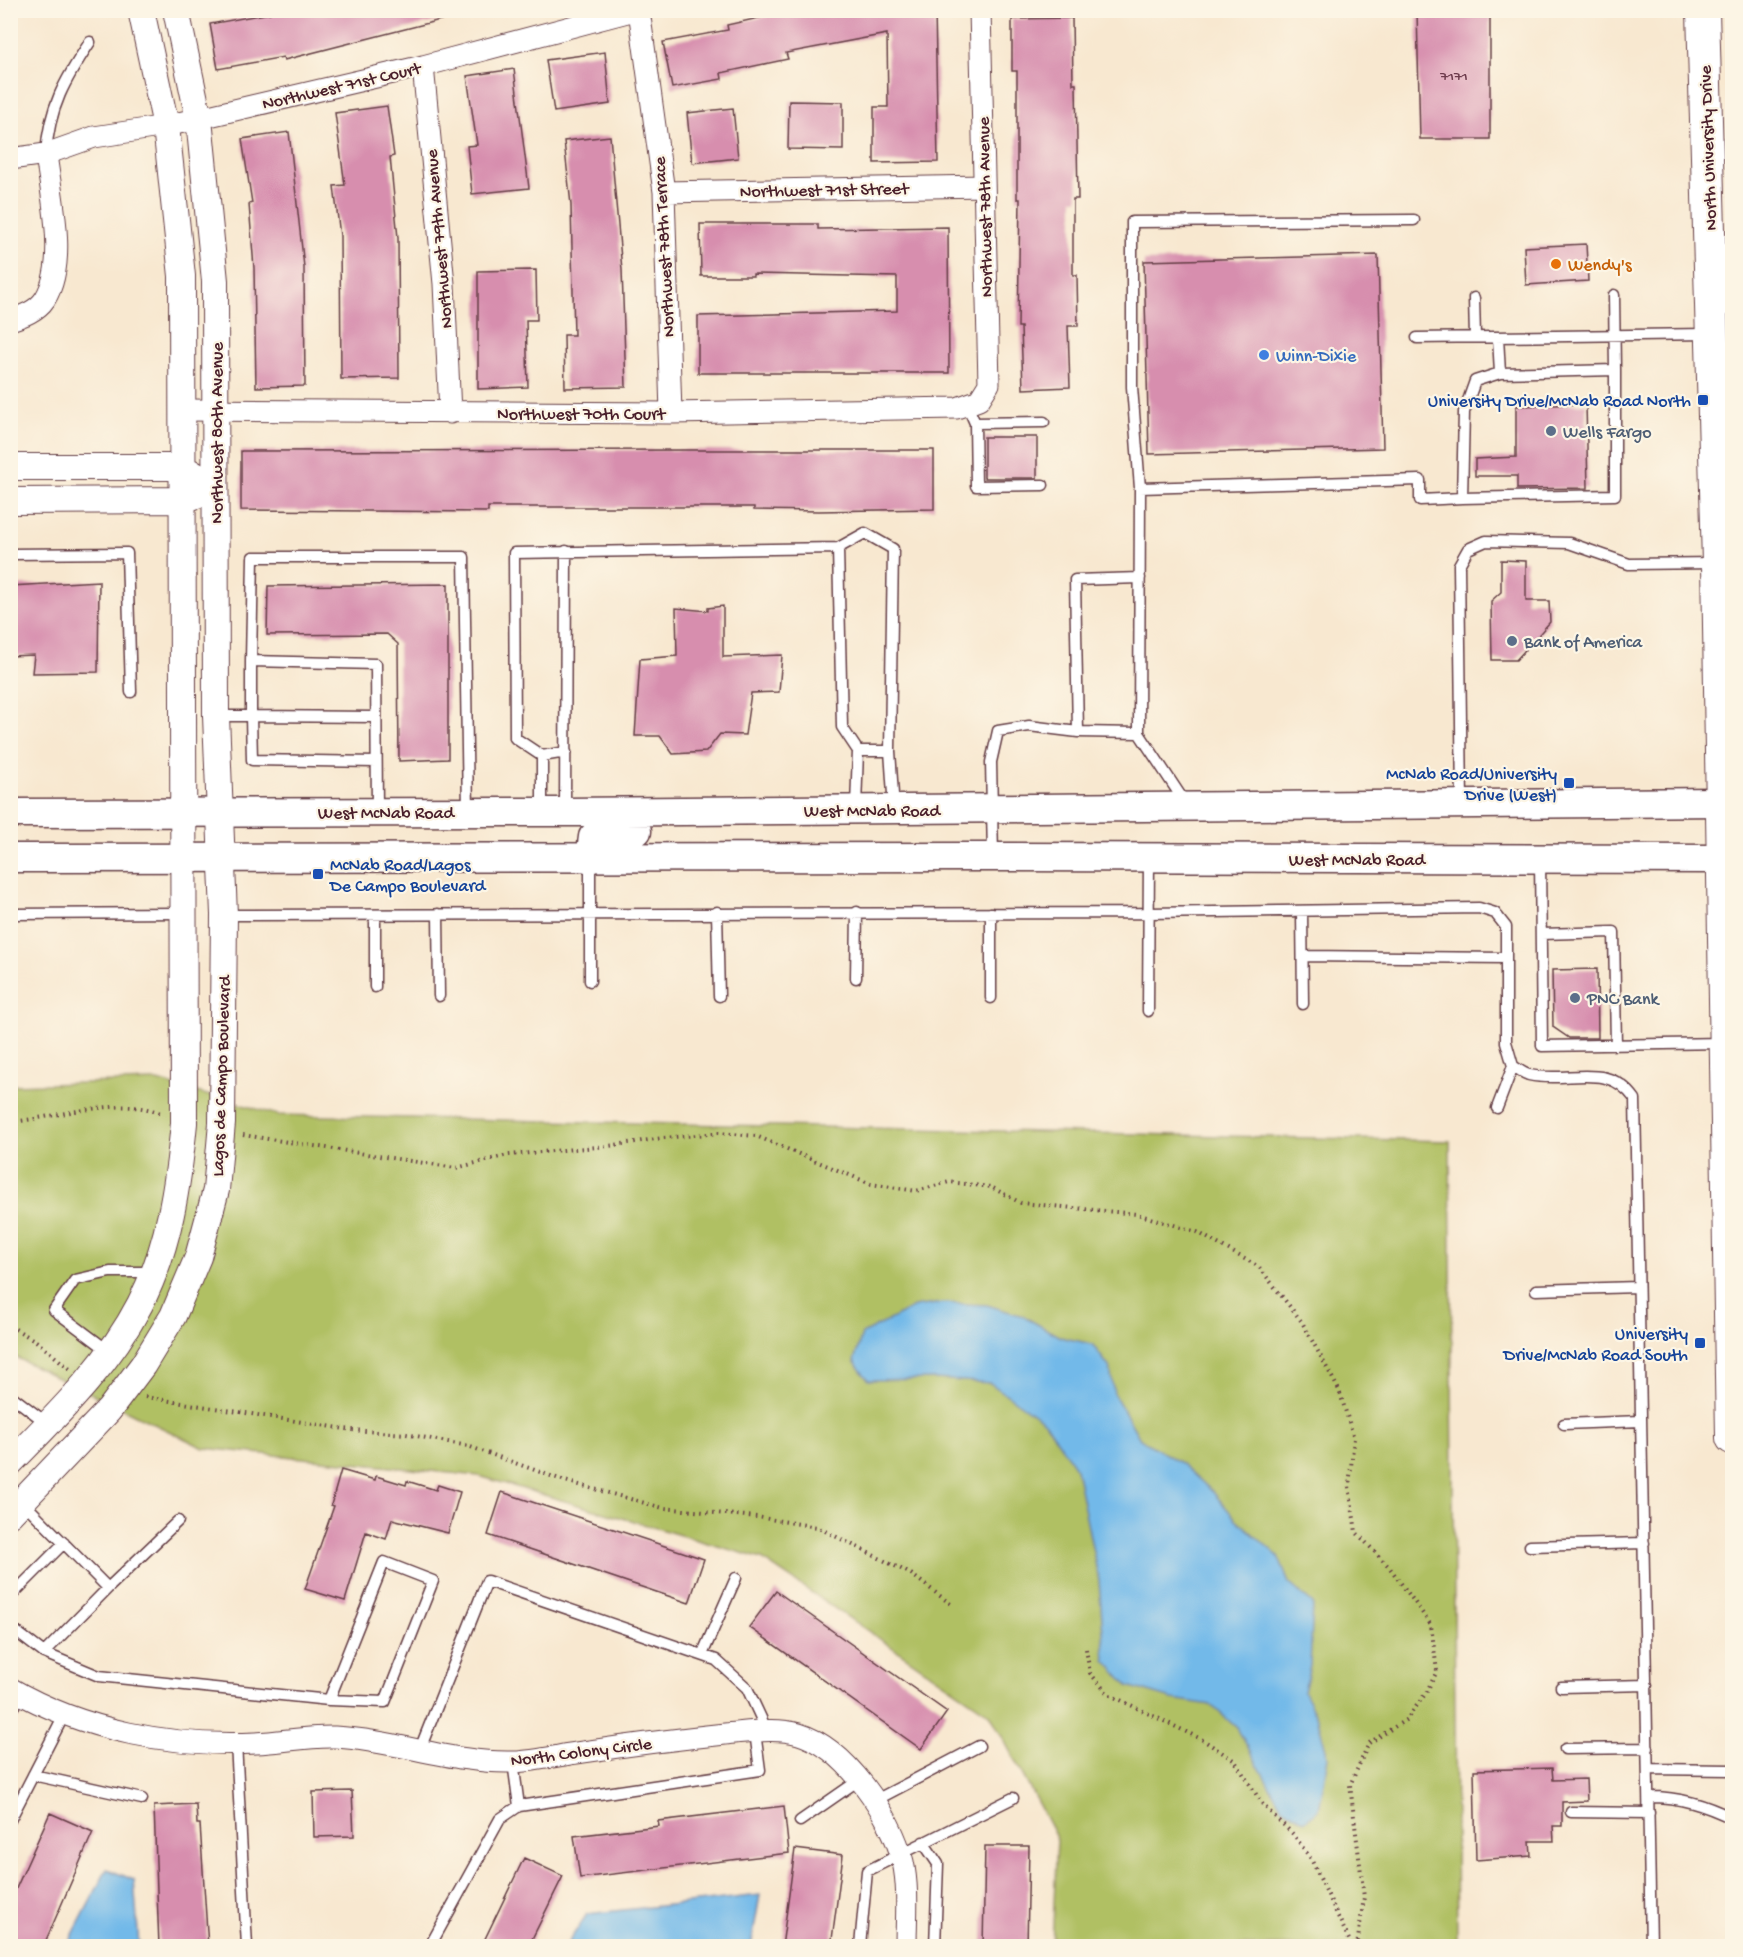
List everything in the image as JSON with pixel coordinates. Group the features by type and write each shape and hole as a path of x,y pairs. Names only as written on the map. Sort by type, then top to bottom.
{"main road":[{"name":"North University Drive","path":"1703,10 1726,802 1725,1043 1732,1438"},
{"path":"1707,173 1732,240"},
{"name":"West McNab Road","path":"10,813 894,810 1726,802"},
{"path":"590,859 593,837 601,831 682,831 710,811"},
{"name":"West McNab Road","path":"10,858 1727,859"}],"street":[{"name":"Northwest 80th Avenue","path":"141,10 166,126 182,276 184,500 181,644 183,812 186,859"},
{"name":"Northwest 80th Avenue","path":"176,10 199,119 215,281 216,716 221,859"},
{"name":"Northwest 71st Court","path":"10,159 46,154 94,137 199,119 423,66 637,10"},
{"name":"Northwest 78th Terrace","path":"637,10 664,192 671,413"},
{"name":"Northwest 78th Avenue","path":"974,409 989,384 980,10"},
{"name":"Northwest 79th Avenue","path":"423,66 444,284 450,413"},
{"path":"10,320 30,313 44,301 55,278 57,246 46,154"},
{"name":"Northwest 71st Street","path":"664,192 984,186"},
{"name":"Northwest 70th Court","path":"182,410 671,413 974,409"},
{"path":"10,467 182,467 216,488"},
{"path":"10,501 184,500 216,488"},
{"name":"Lagos de Campo Boulevard","path":"10,1463 90,1379 110,1352 140,1304 164,1245 178,1185 184,1123 186,859"},
{"name":"Lagos de Campo Boulevard","path":"15,1502 123,1391 173,1316 198,1257 216,1190 221,1131 224,915 221,859"},
{"name":"North Colony Circle","path":"15,1698 106,1729 151,1737 236,1743 333,1737 513,1762 679,1738 761,1731 798,1734 823,1745 845,1763 874,1801 895,1838 900,1853 906,1891 906,1947"}],"lane":[{"path":"46,154 51,113 58,95 90,42"},
{"path":"1189,808 1139,733 1140,488 1132,387 1132,222 1414,220"},
{"path":"1140,488 1420,480 1420,500 1615,495 1614,295"},
{"path":"1474,298 1475,337"},
{"path":"1417,338 1711,334"},
{"path":"1498,337 1500,373"},
{"path":"1462,498 1464,412 1475,381 1500,373 1615,370"},
{"path":"1043,485 976,486 974,409 1044,422"},
{"path":"566,752 542,756 515,738 514,554 566,550 838,548 865,533 893,549 891,751 894,810"},
{"path":"1462,803 1459,565 1468,549 1486,541 1569,543 1629,564 1718,563"},
{"path":"838,548 842,727 858,751 856,810"},
{"path":"553,812 566,752 566,550"},
{"path":"10,554 127,554 132,692"},
{"path":"376,762 252,760 253,557 464,557 468,811"},
{"path":"1078,732 1075,580 1140,578"},
{"path":"252,661 376,664 377,811"},
{"path":"216,716 376,717"},
{"path":"993,857 991,762 998,731 1029,726 1078,732 1139,733"},
{"path":"858,751 891,751"},
{"path":"542,756 553,812"},
{"path":"1148,1011 1149,857"},
{"path":"590,859 592,912 590,981"},
{"path":"1540,860 1542,1046 1725,1043"},
{"path":"224,915 592,912 1149,913 1479,908 1495,913 1506,927 1506,1042 1513,1066 1497,1108"},
{"path":"1302,911 1303,1004"},
{"path":"717,912 719,996"},
{"path":"856,978 857,912"},
{"path":"10,914 186,913"},
{"path":"991,913 991,998"},
{"path":"438,914 440,996"},
{"path":"375,915 375,987"},
{"path":"1541,934 1614,932 1616,1045"},
{"path":"1303,956 1506,958"},
{"path":"1513,1066 1528,1076 1605,1076 1625,1085 1635,1099 1651,1947"},
{"path":"110,1352 54,1310 75,1280 110,1272 153,1272"},
{"path":"1536,1290 1638,1287"},
{"path":"12,1398 48,1424"},
{"path":"1564,1424 1641,1421"},
{"path":"15,1502 64,1543 108,1588"},
{"path":"44,1653 178,1521"},
{"path":"10,1597 64,1543"},
{"path":"1530,1546 1644,1543"},
{"path":"10,1627 44,1653 99,1676 329,1700 385,1702 433,1581 384,1562 329,1700"},
{"path":"702,1655 736,1578"},
{"path":"420,1749 487,1581 716,1660 747,1688 761,1731 760,1770 519,1806 500,1820 430,1947"},
{"path":"1561,1687 1647,1685"},
{"path":"10,1820 64,1715"},
{"path":"236,1743 247,1947"},
{"path":"874,1801 979,1746"},
{"path":"1565,1749 1648,1748"},
{"path":"513,1762 519,1806"},
{"path":"1648,1769 1732,1770"},
{"path":"33,1775 142,1799"},
{"path":"800,1821 859,1780"},
{"path":"1649,1797 1672,1797 1705,1806 1732,1818"},
{"path":"860,1947 867,1871 1013,1798"},
{"path":"1571,1812 1649,1813"},
{"path":"923,1842 938,1864 935,1947"}],"path":[{"path":"10,1122 101,1107 152,1109 184,1123"},
{"path":"221,1131 456,1168 508,1155 693,1134 719,1133 756,1136 871,1184 916,1191 949,1182 992,1187 1021,1203 1137,1214 1197,1232 1259,1267 1302,1322 1339,1390 1354,1438 1349,1486 1356,1532 1390,1568 1431,1625 1437,1671 1426,1693 1407,1719 1369,1743 1350,1785 1364,1897 1354,1947"},
{"path":"10,1326 36,1341 66,1367 90,1379"},
{"path":"123,1391 160,1402 352,1430 427,1438 468,1446 565,1481 663,1508 757,1516 817,1527 911,1574 952,1605"},
{"path":"1086,1649 1090,1672 1108,1694 1203,1740 1235,1761 1263,1804 1294,1835 1307,1852 1354,1947"}],"green space":[{"path":"157,1081 278,1115 1450,1141 1457,1946 1052,1946 1057,1839 990,1714 762,1559 479,1476 204,1448 11,1355 10,1085"}],"water":[{"path":"942,1303 987,1305 1023,1316 1060,1337 1092,1344 1110,1368 1114,1394 1140,1439 1181,1463 1213,1492 1235,1518 1278,1556 1289,1583 1313,1604 1310,1666 1304,1692 1318,1720 1328,1757 1319,1810 1304,1821 1281,1806 1237,1728 1211,1705 1172,1699 1128,1686 1105,1660 1099,1581 1076,1469 1045,1422 990,1383 936,1379 868,1380 854,1361 862,1334 914,1307"},
{"path":"107,1869 134,1880 139,1946 67,1946"},
{"path":"760,1895 751,1946 566,1946 587,1914"}],"building":[{"path":"270,10 460,10 460,15 284,60 283,57 218,69 210,24 270,13"},
{"path":"795,10 935,10 938,162 874,163 874,107 888,107 887,34 786,53 788,59 721,73 722,79 672,88 663,42 728,30 727,25"},
{"path":"1417,10 1490,10 1490,139 1420,139"},
{"path":"1072,18 1073,84 1076,84 1078,199 1073,199 1073,275 1077,275 1078,326 1068,326 1070,387 1023,389 1021,327 1018,327 1020,199 1017,199 1017,71 1012,71 1012,19"},
{"path":"605,52 610,104 554,112 546,60"},
{"path":"514,69 529,188 472,194 467,146 477,145 467,76"},
{"path":"789,101 843,102 843,150 788,149"},
{"path":"387,106 394,156 390,157 398,238 399,378 341,379 340,236 334,186 345,185 335,113"},
{"path":"733,108 738,158 692,163 687,113"},
{"path":"289,132 304,267 305,386 256,387 254,268 249,204 252,203 242,139"},
{"path":"610,136 622,270 626,387 565,388 564,335 574,335 571,205 564,141"},
{"path":"700,224 818,224 818,229 948,227 949,373 698,373 698,316 897,311 897,277 753,274 753,276 701,276"},
{"name":"Wendy's","path":"1586,244 1588,281 1526,285 1524,247"},
{"name":"Winn-Dixie","path":"1378,255 1383,448 1149,454 1144,261"},
{"path":"536,270 537,320 526,320 528,387 478,389 478,271"},
{"name":"Wells Fargo","path":"1586,404 1588,488 1517,489 1517,476 1475,476 1475,459 1516,457 1516,406"},
{"path":"984,437 1037,437 1037,478 984,478"},
{"path":"934,450 934,509 819,511 754,510 754,507 488,507 488,512 241,510 241,451"},
{"name":"Bank of America","path":"1501,560 1526,561 1526,601 1549,601 1550,622 1516,660 1492,660 1491,601 1501,592"},
{"path":"99,581 98,672 32,673 34,655 10,656 10,586"},
{"path":"448,584 448,759 399,761 398,644 387,634 267,635 268,586"},
{"path":"723,606 723,657 782,655 779,692 751,693 745,735 720,734 706,752 673,754 660,736 635,736 640,659 677,656 676,608 708,611 708,608"},
{"name":"PNC Bank","path":"1597,969 1598,1038 1569,1038 1553,1027 1552,970"},
{"path":"341,1470 375,1480 376,1476 406,1485 407,1481 436,1490 438,1485 460,1492 448,1533 392,1519 386,1539 366,1532 345,1601 305,1589 334,1506 331,1505"},
{"path":"502,1492 704,1559 689,1603 488,1535"},
{"path":"776,1591 947,1712 921,1749 749,1627"},
{"path":"1552,1768 1553,1780 1586,1779 1587,1801 1562,1802 1562,1826 1553,1826 1554,1841 1530,1841 1531,1856 1476,1860 1474,1770"},
{"path":"352,1791 354,1836 314,1837 313,1792"},
{"path":"196,1804 197,1824 200,1824 208,1947 159,1947 154,1806"},
{"path":"784,1806 789,1853 580,1878 574,1836 659,1826 658,1821"},
{"path":"50,1813 93,1832 43,1947 10,1947 10,1902"},
{"path":"985,1846 1029,1846 1027,1947 983,1947"},
{"path":"795,1849 843,1855 831,1947 782,1947"},
{"path":"524,1858 563,1876 528,1947 481,1947"}],"place":[{"name":"Wendy's","path":"1556,264"},
{"name":"Winn-Dixie","path":"1264,355"},
{"name":"University Drive/McNab Road North","path":"1703,400"},
{"name":"Wells Fargo","path":"1551,431"},
{"name":"Bank of America","path":"1512,641"},
{"name":"McNab Road/University Drive (West)","path":"1569,783"},
{"name":"McNab Road/Lagos De Campo Boulevard","path":"318,874"},
{"name":"PNC Bank","path":"1575,998"},
{"name":"University Drive/McNab Road South","path":"1700,1343"}]}
